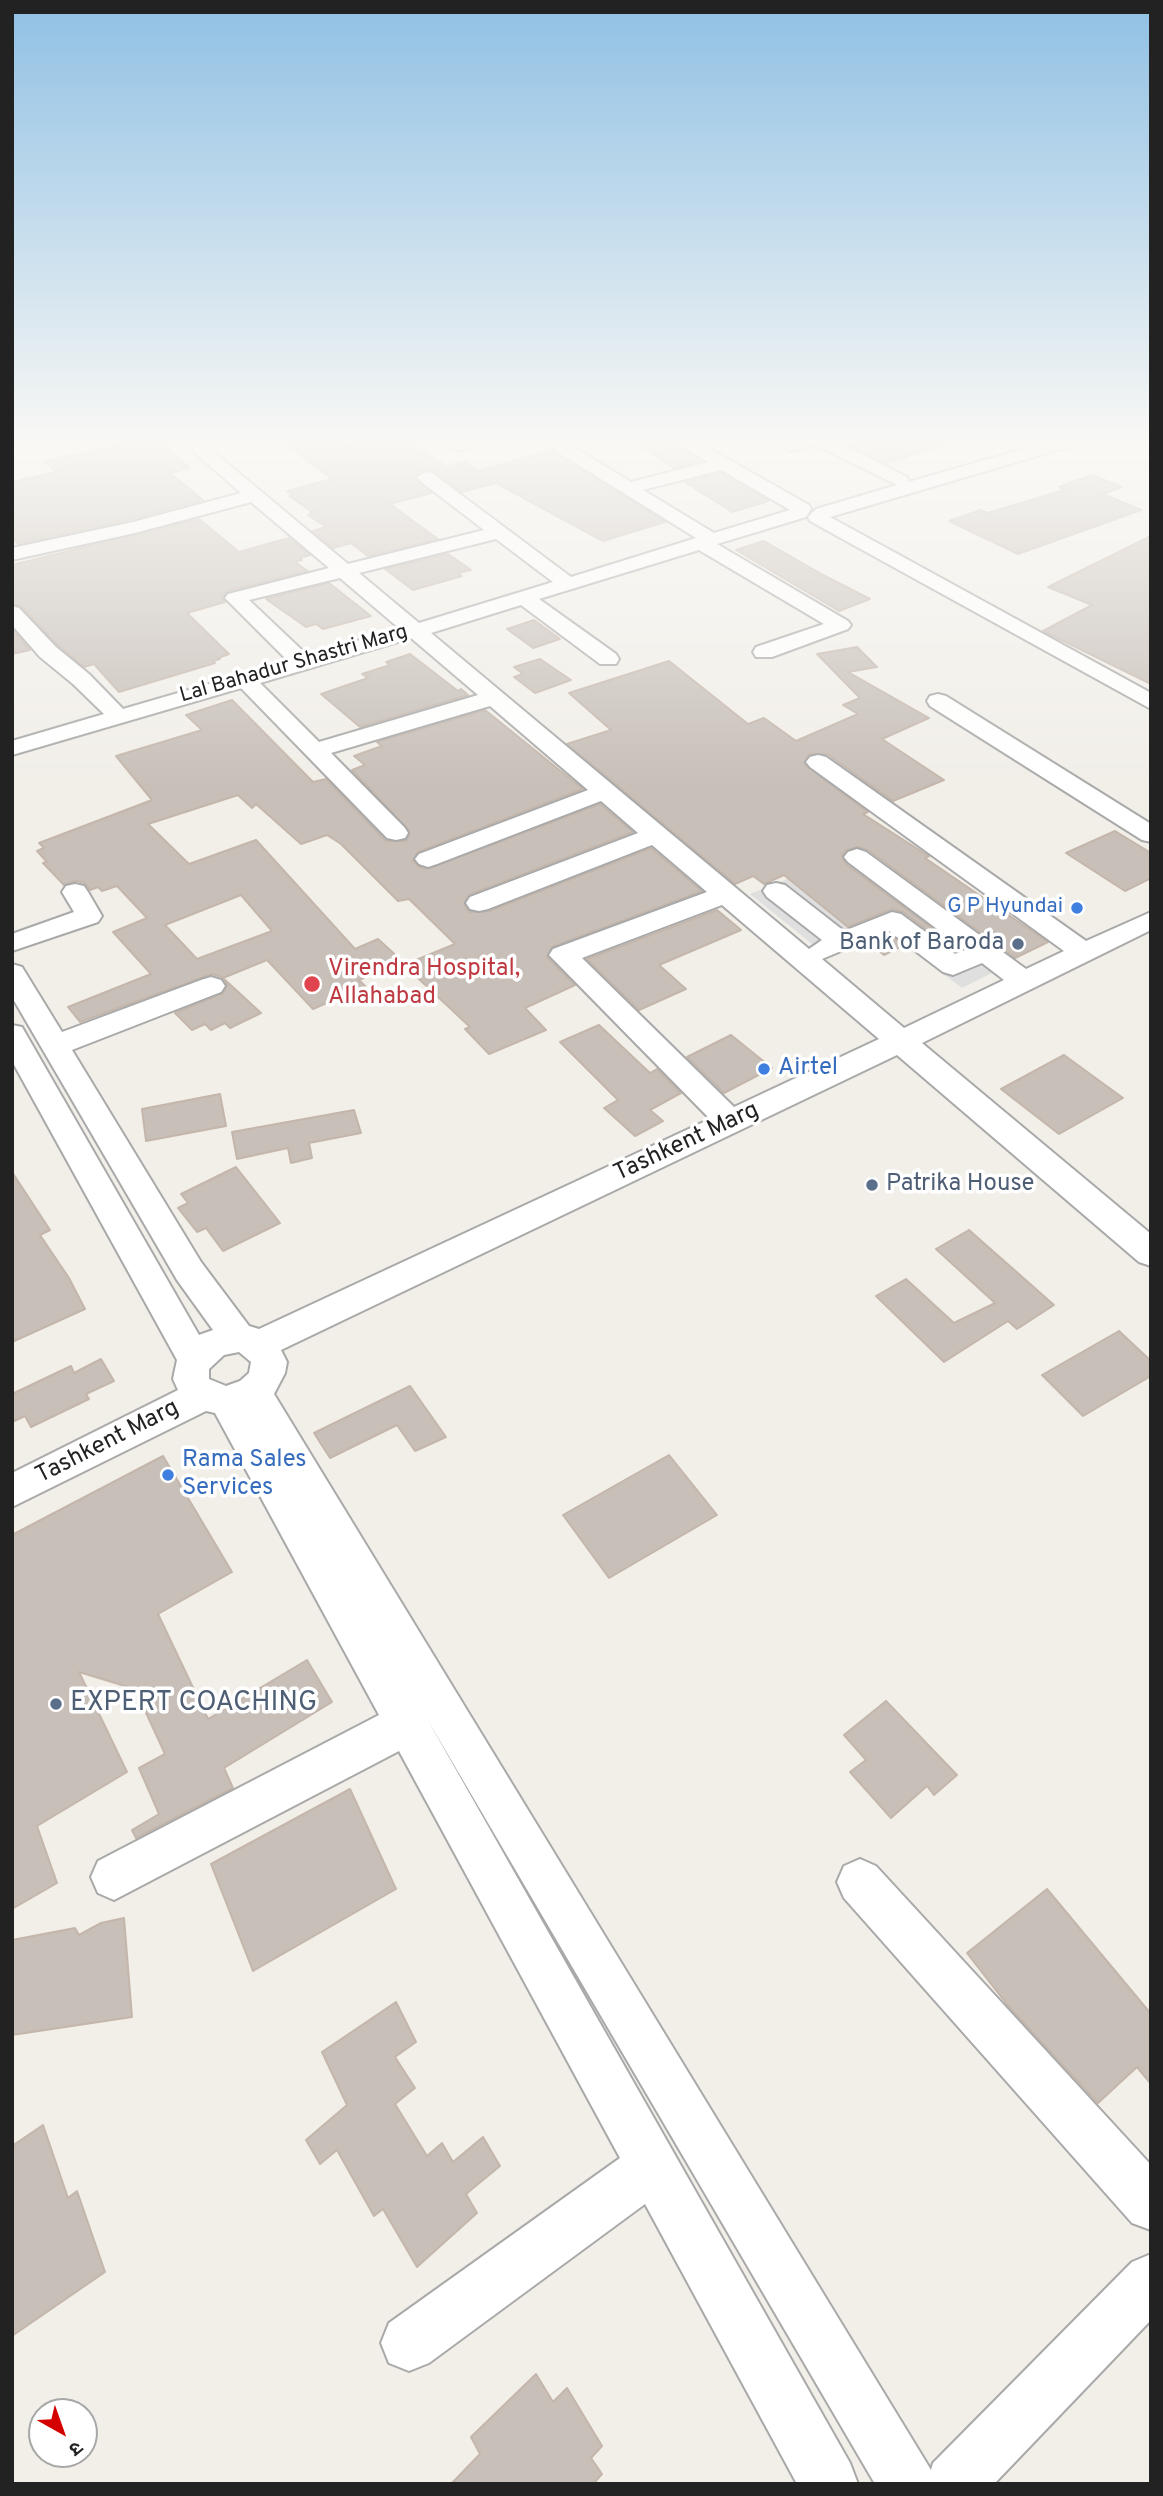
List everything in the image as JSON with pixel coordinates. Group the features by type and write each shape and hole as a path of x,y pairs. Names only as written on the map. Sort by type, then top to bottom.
{"street":[{"path":"323,553 1151,1253"},
{"path":"302,662 234,598 413,553"},
{"path":"528,553 568,584"},
{"name":"Lal Bahadur Shastri Marg","path":"12,748 414,631 667,553"},
{"path":"727,553 841,625 764,652"},
{"path":"883,553 1151,702"},
{"path":"523,597 607,659"},
{"path":"12,612 48,652 118,716"},
{"path":"245,680 396,833"},
{"path":"314,751 493,698"},
{"path":"938,701 1151,835"},
{"path":"818,762 1085,953"},
{"path":"428,859 606,791"},
{"path":"479,903 656,835"},
{"path":"856,857 1025,982"},
{"path":"776,891 831,947 922,906"},
{"path":"12,943 89,916 75,892"},
{"path":"727,894 563,955 731,1122"},
{"path":"892,920 953,966 984,952"},
{"name":"Tashkent Marg","path":"12,1467 229,1372 908,1047 1025,982 1151,920"},
{"name":"Tashkent Marg","path":"12,1491 229,1372 731,1122 1151,943"},
{"path":"12,973 189,1271 229,1372 406,1724 829,2484"},
{"path":"55,1045 211,986"},
{"path":"12,1034 229,1372 908,2484"},
{"path":"114,1877 406,1724"},
{"path":"860,1882 1151,2204"},
{"path":"409,2343 652,2167"},
{"path":"954,2484 1151,2281"}],"shaded area":[{"path":"859,850 1004,967 962,988 886,931 828,957 750,894"}],"building":[{"path":"59,553 310,555 295,562 308,571 227,591 222,598 225,602 187,613 229,654 213,661 215,663 119,692 94,664 84,667 58,645 21,606 12,604 12,565"},
{"path":"742,553 786,553 870,599 839,611"},
{"path":"1116,553 1151,553 1151,684 1043,631 1092,605 1048,587"},
{"path":"448,554 471,570 458,573 462,576 413,590 385,569"},
{"path":"329,583 371,616 323,629 316,624 306,627 266,599"},
{"path":"534,620 560,639 533,648 507,629"},
{"path":"12,629 30,650 12,654"},
{"path":"857,647 877,667 848,672 929,718 882,739 944,780 893,801 827,754 809,754 804,764 868,812 863,814 929,856 925,858 1048,942 1015,958 868,850 858,847 847,850 842,855 846,864 960,949 955,951 903,912 893,909 848,927 784,875 764,884 753,876 735,884 567,744 611,730 569,693 669,661 748,724 764,718 796,741 858,714 843,705 860,698 817,654"},
{"path":"410,654 458,691 461,689 468,695 360,727 321,694 368,678 362,674 390,665 386,662"},
{"path":"540,659 571,680 535,693 514,677 523,674 514,667"},
{"path":"232,700 313,782 326,779 386,841 406,841 410,832 352,770 365,765 354,756 382,746 377,742 485,710 583,789 418,852 413,861 418,866 427,869 600,804 633,832 469,895 464,904 469,912 489,911 651,848 702,891 552,947 547,957 575,985 525,1008 546,1030 489,1054 465,1029 470,1027 404,965 455,944 409,899 398,901 341,844 327,835 301,844 256,804 252,808 238,795 148,824 189,864 256,840 355,949 378,939 402,961 359,980 365,986 313,1009 267,960 223,978 261,1013 230,1028 225,1023 211,1030 205,1024 192,1030 175,1013 223,993 227,985 222,977 212,974 80,1022 68,1007 151,974 113,932 147,918 117,886 102,891 98,887 90,890 85,883 76,881 64,885 43,863 47,862 37,851 44,848 39,843 152,800 116,756 202,730 186,715","holes":["241,895 272,931 197,959 165,925"]},
{"path":"1115,831 1151,853 1151,878 1125,891 1066,853"},
{"path":"717,910 741,930 659,965 686,989 639,1010 587,959"},
{"path":"889,934 904,945 884,955 868,943"},
{"path":"599,1025 650,1073 657,1069 681,1093 650,1110 663,1121 635,1136 604,1108 618,1100 560,1042"},
{"path":"731,1035 772,1068 724,1093 687,1057"},
{"path":"1064,1055 1123,1098 1059,1134 1001,1089"},
{"path":"220,1094 226,1126 146,1141 142,1109"},
{"path":"354,1110 361,1133 309,1143 312,1158 291,1163 288,1148 237,1159 232,1132"},
{"path":"236,1167 280,1223 223,1251 206,1228 197,1232 178,1208 188,1203 181,1194"},
{"path":"12,1172 50,1230 40,1235 69,1278 85,1309 12,1342"},
{"path":"969,1230 1054,1305 1017,1329 1008,1321 944,1362 876,1296 906,1279 954,1323 995,1303 936,1249"},
{"path":"1119,1331 1151,1361 1151,1376 1083,1416 1042,1375"},
{"path":"101,1359 114,1381 86,1394 89,1399 31,1427 25,1416 12,1422 12,1394 71,1366 74,1373"},
{"path":"410,1386 446,1437 415,1451 397,1425 330,1458 314,1433"},
{"path":"669,1455 717,1515 609,1578 563,1515"},
{"path":"163,1456 232,1572 158,1614 208,1719 307,1660 332,1702 224,1768 233,1788 136,1838 132,1830 159,1814 139,1768 165,1754 135,1689 79,1672 127,1772 37,1826 57,1883 12,1909 12,1535"},
{"path":"886,1701 957,1775 934,1795 927,1786 891,1818 850,1772 866,1760 844,1735"},
{"path":"350,1789 396,1889 253,1971 211,1864"},
{"path":"1047,1889 1151,2014 1151,2084 1137,2067 1098,2103 1009,2007 967,1953"},
{"path":"124,1918 132,2017 12,2035 12,1940 75,1928 79,1935 101,1923"},
{"path":"396,2002 416,2042 395,2057 415,2088 395,2104 427,2156 442,2143 453,2162 483,2137 500,2166 466,2194 477,2213 417,2267 383,2209 374,2216 337,2150 320,2164 306,2140 347,2105 322,2052"},
{"path":"43,2125 68,2198 77,2191 105,2272 12,2336 12,2146"},
{"path":"536,2374 553,2402 567,2388 602,2446 591,2458 602,2474 593,2484 451,2484 480,2454 471,2437"}],"place":[{"name":"G P Hyundai","path":"1077,908"},
{"name":"Bank of Baroda","path":"1018,944"},
{"name":"Virendra Hospital, Allahabad","path":"312,984"},
{"name":"Airtel","path":"764,1069"},
{"name":"Patrika House","path":"872,1185"},
{"name":"Rama Sales Services","path":"168,1475"},
{"name":"EXPERT COACHING","path":"56,1704"}]}
